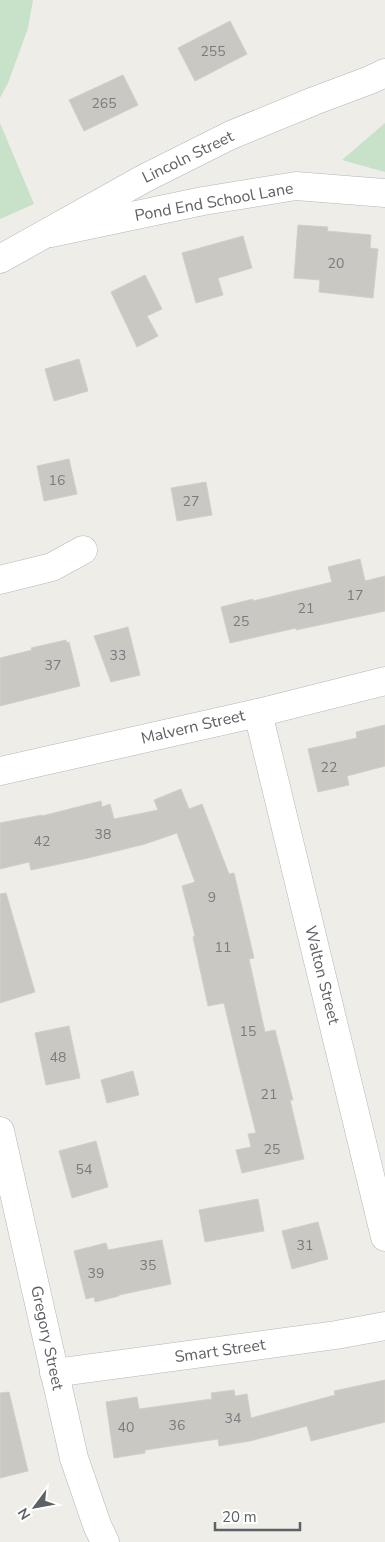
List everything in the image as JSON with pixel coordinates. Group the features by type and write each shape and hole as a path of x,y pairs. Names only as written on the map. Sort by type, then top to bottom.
{"street":[{"name":"Lincoln Street","path":"0,260 145,178 231,135 385,73"},
{"name":"Pond End School Lane","path":"45,234 203,201 296,186 385,194"},
{"path":"0,580 52,567 83,550"},
{"name":"Malvern Street","path":"0,771 258,713 385,682"},
{"name":"Walton Street","path":"258,713 385,1237"},
{"name":"Gregory Street","path":"0,1131 74,1458 97,1525 105,1542"},
{"name":"Smart Street","path":"54,1373 326,1336 385,1326"}],"green space":[{"path":"0,0 33,0 28,28 8,83 0,98"},
{"path":"0,123 34,204 0,219"},
{"path":"385,123 385,172 342,160"}],"building":[{"path":"230,21 247,54 195,81 178,48"},
{"path":"123,75 138,105 84,131 69,100"},
{"path":"298,225 328,227 327,231 371,235 370,248 378,249 373,298 319,292 320,280 294,278"},
{"path":"243,236 252,268 218,278 223,295 196,303 182,253"},
{"path":"145,275 162,309 147,316 158,336 137,347 111,292"},
{"path":"79,359 88,391 54,401 45,369"},
{"path":"69,459 77,494 44,501 37,466"},
{"path":"206,482 212,515 177,521 171,488"},
{"path":"360,559 365,581 385,576 385,611 230,643 221,607 332,582 328,567"},
{"path":"128,627 140,675 111,682 94,636"},
{"path":"66,640 67,643 69,642 80,686 0,706 0,658"},
{"path":"385,725 385,766 347,776 349,785 318,792 308,749 357,738 356,732"},
{"path":"181,789 189,809 202,804 229,874 234,873 254,958 249,959 265,1032 275,1030 293,1100 290,1100 304,1159 242,1173 236,1150 251,1147 248,1134 256,1133 224,1003 208,1006 193,937 195,936 182,886 195,882 177,833 145,844 31,870 29,862 0,869 0,823 42,816 101,801 102,807 110,804 114,819 158,810 154,800"},
{"path":"6,893 35,992 0,1003 0,894"},
{"path":"69,1026 80,1078 46,1085 35,1033"},
{"path":"133,1071 139,1095 107,1103 101,1080"},
{"path":"96,1141 108,1187 72,1198 59,1151"},
{"path":"258,1199 264,1231 205,1242 199,1210"},
{"path":"318,1222 328,1259 292,1269 282,1231"},
{"path":"162,1240 171,1284 95,1302 94,1297 86,1299 74,1251 106,1243 108,1250"},
{"path":"385,1380 385,1422 311,1441 307,1426 250,1441 219,1446 218,1439 145,1450 145,1453 114,1458 106,1402 137,1397 139,1409 212,1399 211,1393 234,1390 235,1396 247,1394 251,1418 335,1395 334,1391"},
{"path":"9,1392 28,1471 0,1478 0,1393"}]}
